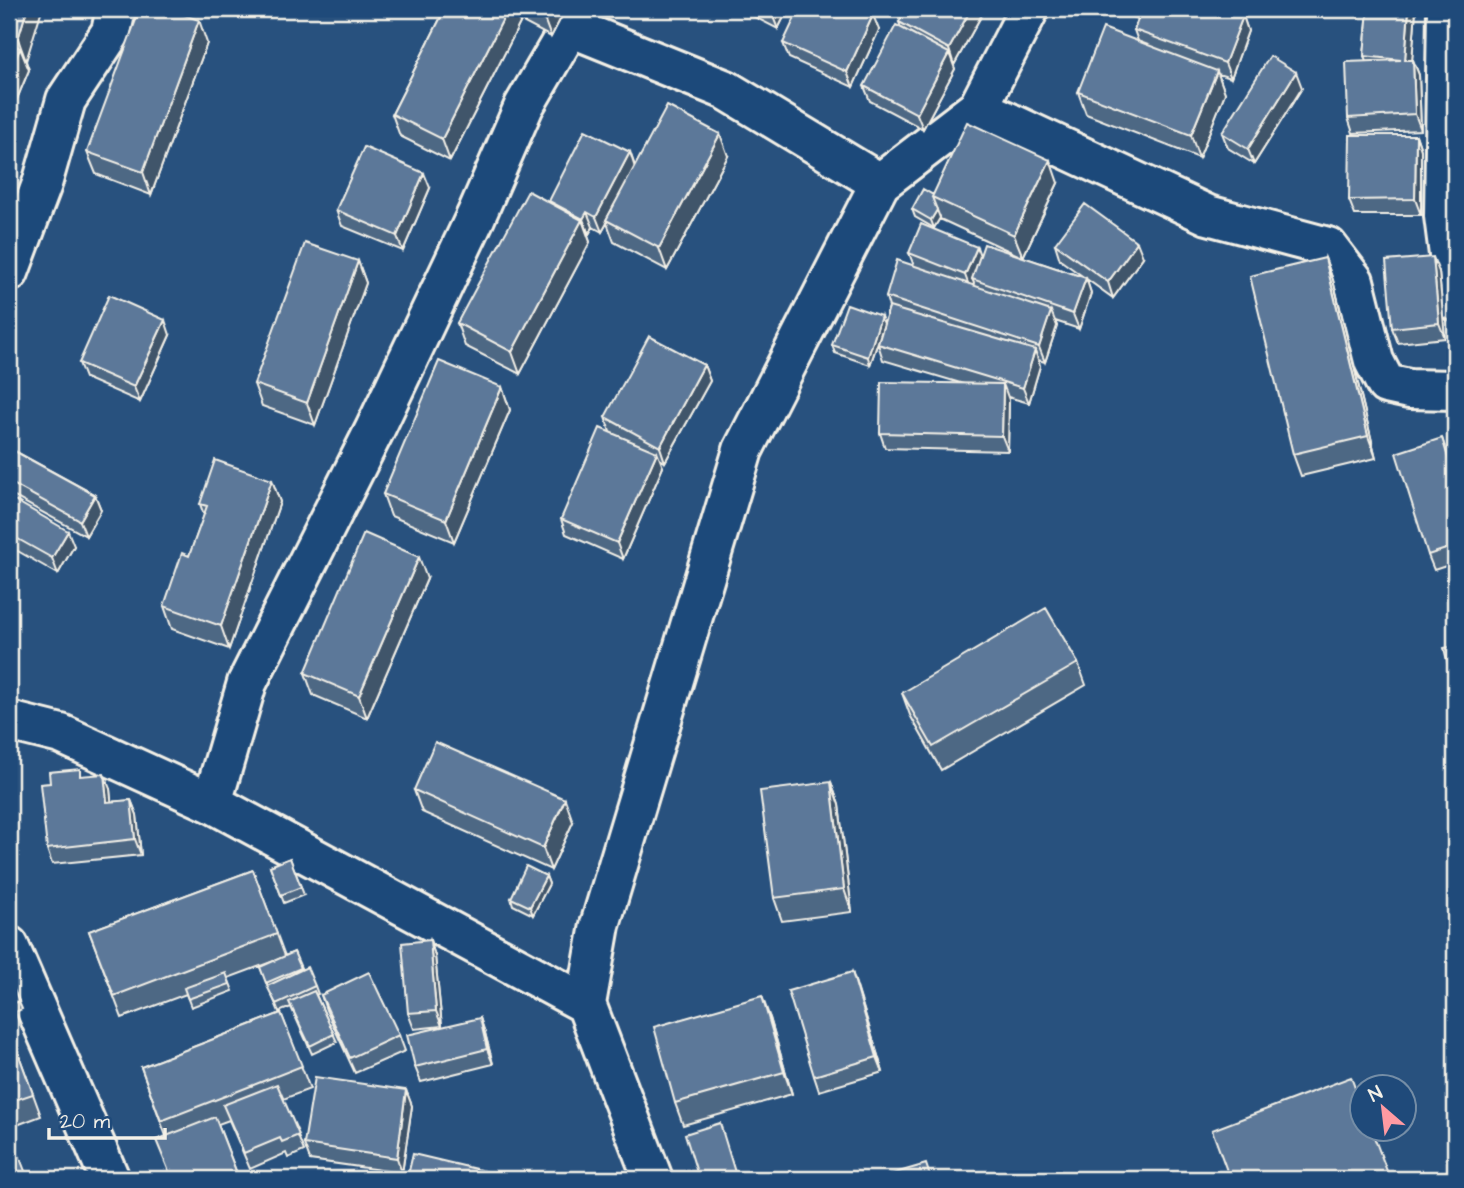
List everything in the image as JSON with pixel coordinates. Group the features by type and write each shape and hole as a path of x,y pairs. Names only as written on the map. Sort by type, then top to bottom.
{"street":[{"path":"9,272 42,184 66,100 111,32 116,9"},
{"path":"653,1179 586,1004 600,925 743,450 880,183 978,108 1029,9"},
{"path":"1447,9 1444,216 1455,301"},
{"path":"212,803 247,683 375,429 476,216 524,106 568,18 726,90 880,183"},
{"path":"978,108 1208,215 1328,247 1354,281 1374,361 1387,384 1409,389 1455,390"},
{"path":"9,721 61,734 212,803 586,1004"},
{"path":"9,946 110,1179"}],"building":[{"path":"9,9 27,9 18,39 9,36"},
{"path":"140,9 167,9 199,20 143,172 87,152"},
{"path":"445,9 508,9 442,139 392,114"},
{"path":"522,9 552,9 545,21"},
{"path":"799,9 859,9 873,15 847,72 783,43"},
{"path":"906,9 971,9 949,49 899,22"},
{"path":"1142,9 1224,9 1243,16 1225,63 1134,30"},
{"path":"1368,9 1409,9 1405,60 1413,60 1415,114 1348,118 1346,62 1401,60 1364,56"},
{"path":"896,25 949,53 917,114 864,86"},
{"path":"1103,28 1217,71 1191,135 1078,92"},
{"path":"9,43 20,48 9,76"},
{"path":"1270,56 1296,72 1248,149 1222,133"},
{"path":"667,106 720,134 659,248 606,220"},
{"path":"967,122 1050,160 1014,235 932,197"},
{"path":"585,130 630,152 596,217 587,212 583,219 549,201"},
{"path":"1350,135 1416,135 1415,199 1349,200"},
{"path":"364,147 424,173 397,236 336,210"},
{"path":"923,189 933,195 937,210 931,220 912,209"},
{"path":"528,191 582,220 512,352 457,323"},
{"path":"1085,204 1137,242 1108,282 1055,244"},
{"path":"921,224 977,247 965,275 909,253"},
{"path":"305,243 358,261 307,403 254,384"},
{"path":"984,244 1086,278 1073,314 972,279"},
{"path":"1433,257 1439,323 1392,328 1386,261"},
{"path":"1325,258 1368,436 1293,454 1250,276"},
{"path":"897,260 1051,311 1039,347 886,297"},
{"path":"109,295 165,320 134,387 79,363"},
{"path":"847,304 881,316 868,357 832,345"},
{"path":"889,307 1035,350 1023,388 878,344"},
{"path":"649,336 704,365 660,447 605,417"},
{"path":"439,361 502,387 446,520 383,494"},
{"path":"881,382 1003,384 1002,436 880,433"},
{"path":"600,428 657,452 617,543 561,519"},
{"path":"1442,438 1455,480 1455,546 1428,555 1396,453"},
{"path":"9,448 95,495 80,521 9,482"},
{"path":"215,460 272,480 221,626 164,606 182,553 189,556 207,506 200,504"},
{"path":"9,497 68,531 52,558 9,534"},
{"path":"364,533 419,557 359,696 305,673"},
{"path":"1046,608 1078,663 933,747 902,693"},
{"path":"1455,646 1455,693 1444,648"},
{"path":"435,742 565,799 543,848 414,790"},
{"path":"80,769 80,776 104,774 107,802 131,800 135,839 47,849 40,784 50,783 49,772"},
{"path":"831,782 844,889 774,898 760,791"},
{"path":"290,858 301,887 281,895 270,866"},
{"path":"526,866 546,876 530,907 511,898"},
{"path":"253,870 277,934 114,996 89,931"},
{"path":"430,940 436,1011 408,1013 402,943"},
{"path":"294,952 301,968 266,983 260,967"},
{"path":"307,967 315,986 276,1004 267,986"},
{"path":"369,972 399,1035 350,1058 321,995"},
{"path":"852,972 877,1057 814,1076 788,991"},
{"path":"226,973 230,984 188,999 184,988"},
{"path":"9,979 19,1001 9,1006"},
{"path":"314,991 334,1034 310,1046 289,1002"},
{"path":"762,996 784,1072 675,1103 654,1027"},
{"path":"281,1013 302,1066 161,1121 141,1067"},
{"path":"480,1018 487,1049 415,1067 407,1035"},
{"path":"9,1028 33,1094 9,1102"},
{"path":"315,1077 406,1090 397,1158 304,1144"},
{"path":"1348,1078 1348,1142 1376,1142 1390,1179 1230,1179 1212,1130"},
{"path":"277,1084 299,1135 282,1142 280,1138 244,1153 223,1105"},
{"path":"215,1117 236,1171 216,1179 172,1179 156,1140"},
{"path":"720,1123 737,1179 699,1179 685,1134"},
{"path":"18,1153 28,1179 9,1179 9,1156"},
{"path":"413,1154 493,1173 492,1179 407,1179"},
{"path":"926,1164 931,1179 875,1179"}]}
